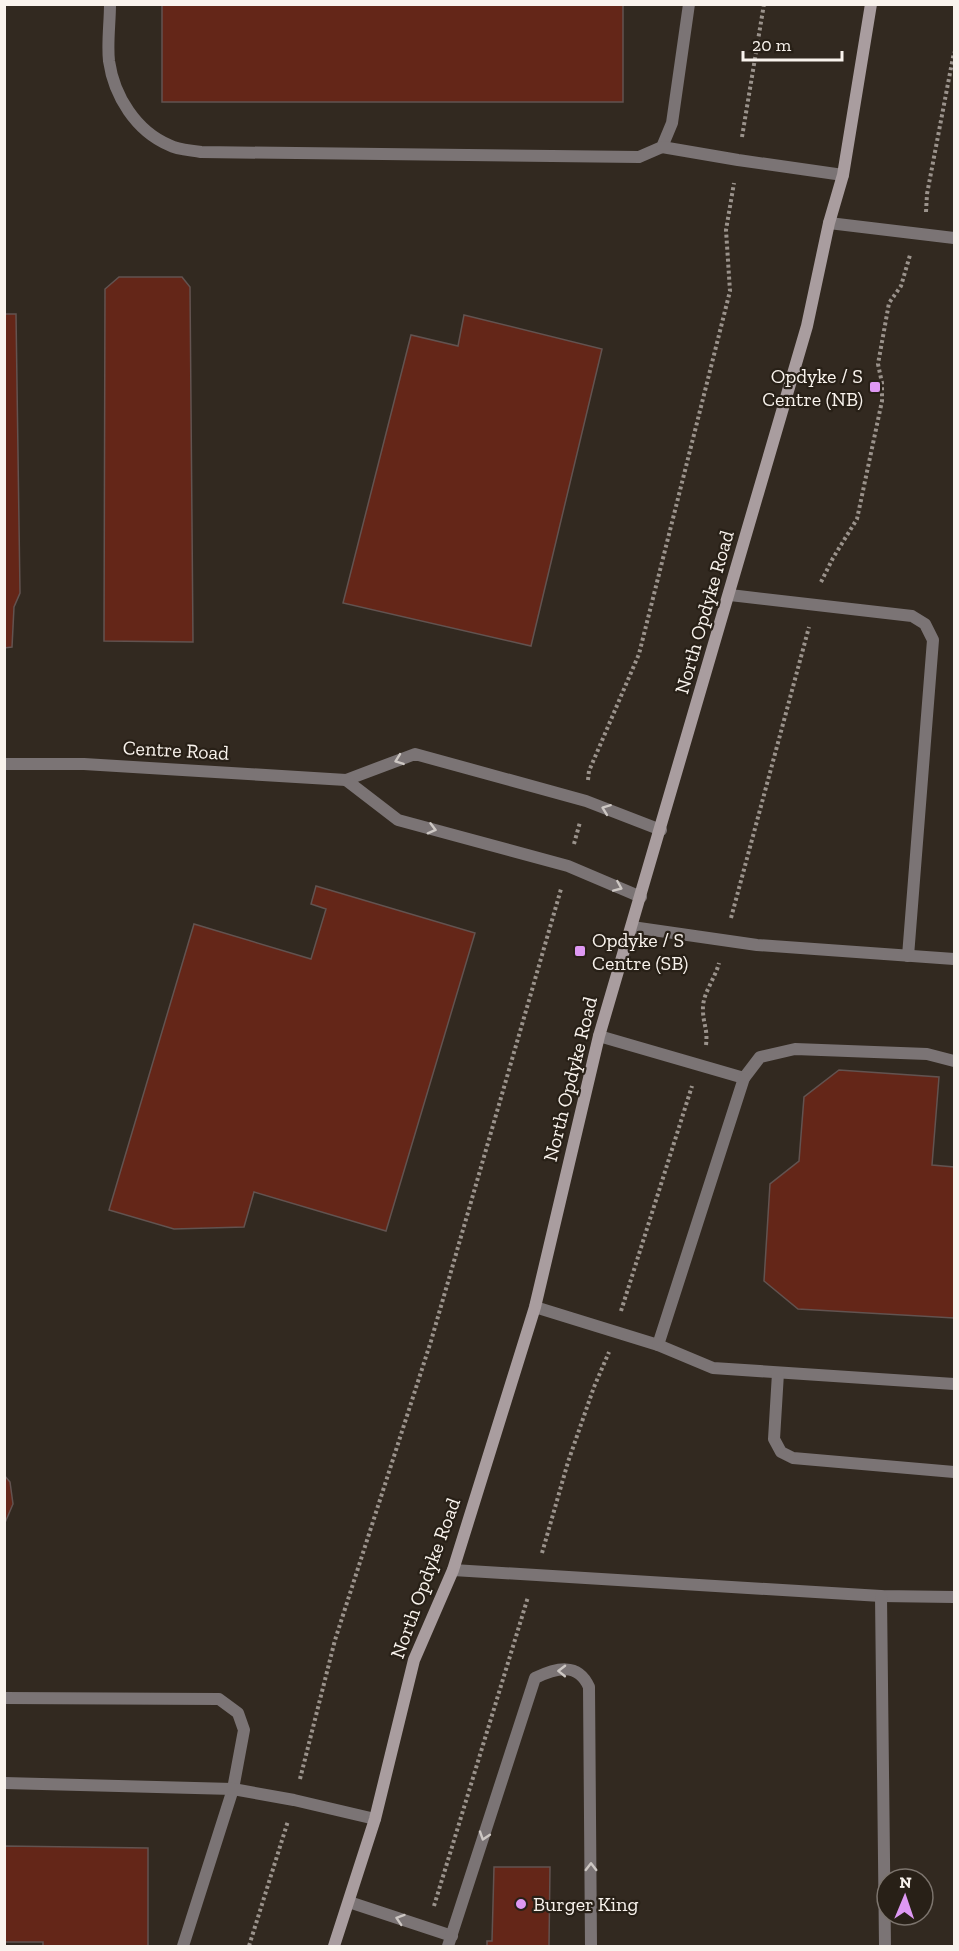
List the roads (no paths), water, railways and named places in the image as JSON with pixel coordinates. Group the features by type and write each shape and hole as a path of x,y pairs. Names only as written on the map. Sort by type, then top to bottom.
{"main road":[{"name":"North Opdyke Road","path":"334,1947 375,1819 414,1660 453,1570 535,1307 599,1036 807,326 829,224 843,176 871,4"}],"street":[{"path":"110,4 109,61 115,83 126,109 146,131 170,146 201,152 639,157 662,147 843,176"},
{"path":"662,147 672,123 689,4"},
{"path":"829,224 954,238"},
{"path":"730,595 912,615 925,624 933,640 908,956"},
{"name":"Centre Road","path":"4,764 84,764 346,780 415,754 586,801 661,830"},
{"path":"346,780 398,820 568,866 641,897"},
{"path":"632,927 724,941 954,959"},
{"path":"599,1036 744,1078"},
{"path":"658,1345 744,1078 760,1057 795,1048 927,1054 954,1061"},
{"path":"535,1307 658,1345 713,1368 954,1384"},
{"path":"778,1373 774,1439 781,1452 793,1458 954,1472"},
{"path":"453,1570 881,1596 954,1597"},
{"path":"881,1596 885,1947"},
{"path":"349,1902 450,1941 535,1678 554,1669 576,1671 584,1676 589,1687 591,1947"},
{"path":"4,1698 219,1699 238,1713 244,1730 232,1789 183,1947"},
{"path":"4,1783 232,1789 294,1800 375,1819"}],"place":[{"name":"Opdyke / S Centre (NB)","path":"875,387"},
{"name":"Opdyke / S Centre (SB)","path":"580,951"},
{"name":"Burger King","path":"521,1904"}]}
